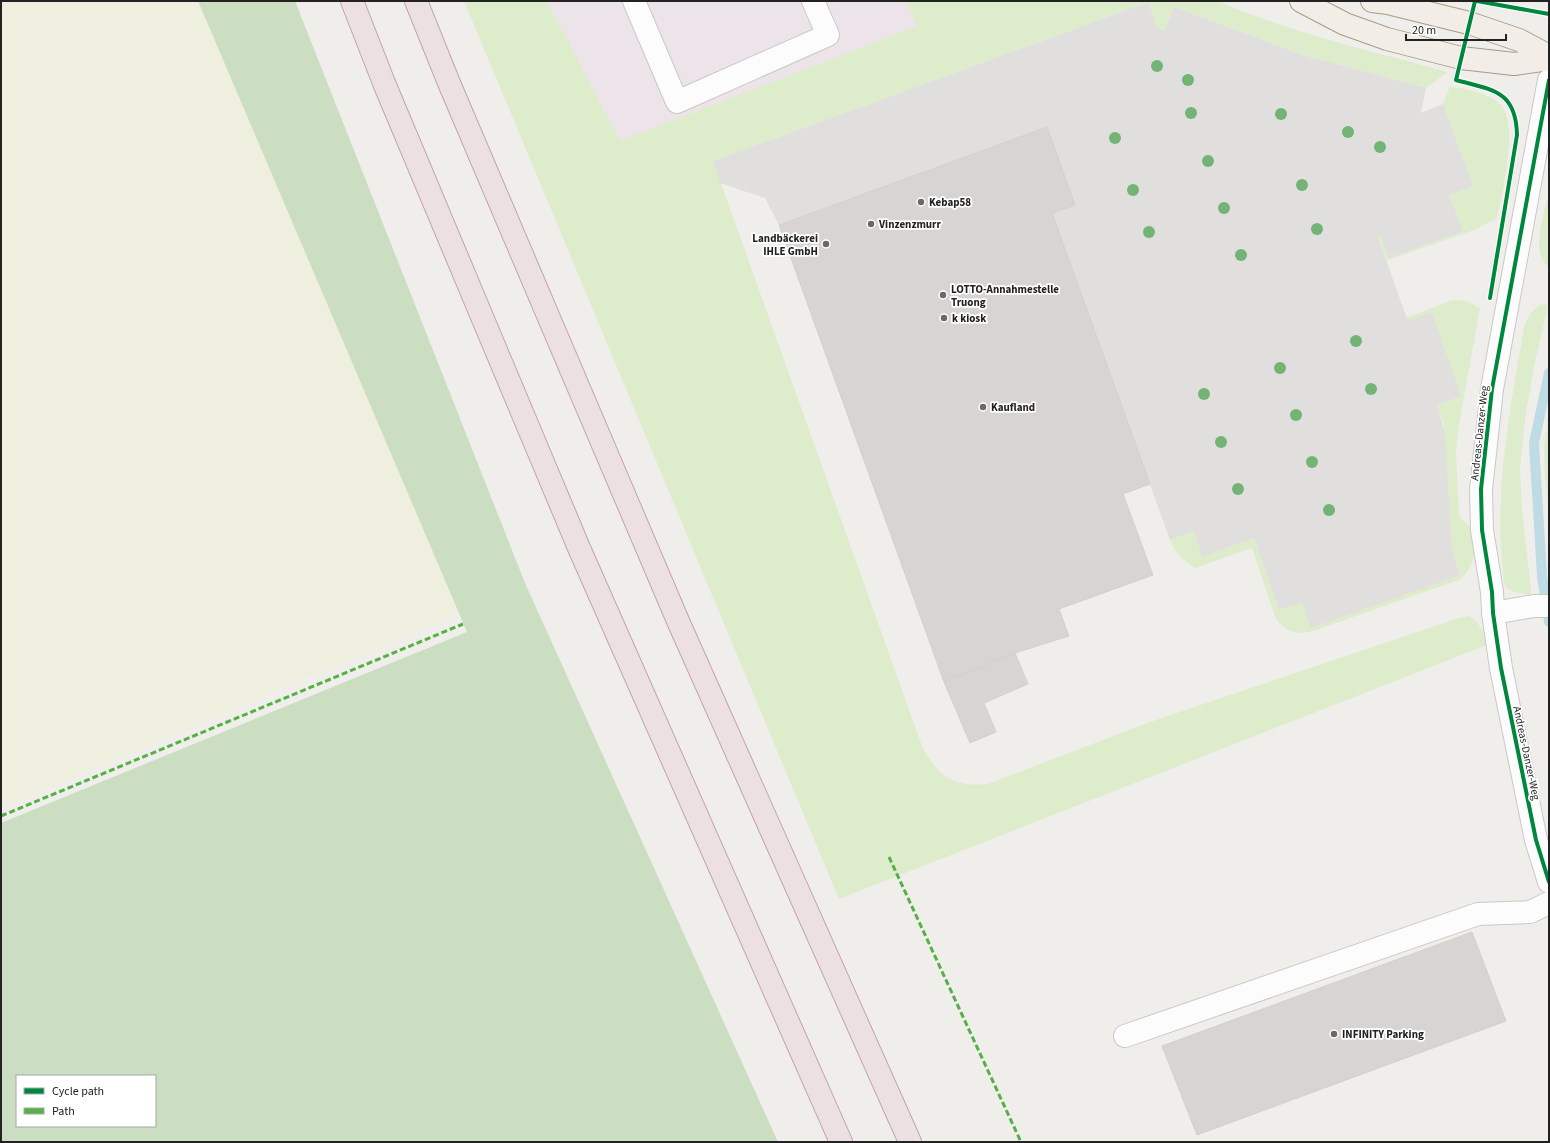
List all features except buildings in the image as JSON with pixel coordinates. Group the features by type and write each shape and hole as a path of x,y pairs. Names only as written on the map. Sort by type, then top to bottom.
{"highway":[{"path":"352,1 387,90 579,548 841,1142"},
{"path":"416,1 449,83 678,621 910,1142"}],"main road":[{"path":"1301,1 1345,24 1386,39 1460,58 1514,64 1549,58"},
{"path":"1372,1 1388,3 1469,23 1519,40 1549,58"}],"street":[{"path":"634,1 677,102 828,35 813,1"},
{"name":"Andreas-Danzer-Weg","path":"1549,80 1492,389 1481,488 1482,530 1492,592 1493,613 1501,668 1536,840 1549,882"},
{"path":"1493,613 1542,606"},
{"path":"1125,1036 1478,914 1530,912 1549,903"}],"shaded area":[{"path":"547,1 906,1 917,26 620,142"},
{"path":"1149,2 1157,29 1165,30 1174,7 1303,55 1426,88 1421,113 1443,104 1473,186 1449,195 1463,231 1389,258 1380,234 1377,235 1408,321 1432,312 1461,396 1437,405 1445,433 1452,550 1460,575 1311,628 1302,602 1279,610 1254,538 1202,557 1194,531 1170,540 1052,213 1074,205 1047,127 779,225 765,198 720,183 713,161"}],"green space":[{"path":"1,1 198,1 459,614 1,809"},
{"path":"198,1 295,1 525,583 778,1142 1,1142 1,823 467,632"},
{"path":"464,1 547,1 620,141 917,26 906,1 1218,1 1274,23 1303,32 1448,72 1426,88 1303,55 1174,7 1165,30 1157,29 1149,2 713,161 923,749 942,774 957,782 966,784 988,784 1150,722 1459,618 1469,616 1477,622 1483,632 1487,645 839,899"},
{"path":"1450,86 1477,92 1490,97 1501,105 1506,114 1509,127 1508,160 1497,218 1474,230 1388,260 1386,259 1377,235 1380,233 1389,258 1454,207 1449,195 1473,186 1443,104"},
{"path":"1549,192 1549,267 1543,261 1539,243 1542,221"},
{"path":"1452,300 1466,301 1480,308 1458,430 1456,451 1459,515 1473,532 1475,547 1469,569 1459,580 1313,631 1297,633 1288,630 1276,619 1252,548 1195,568 1180,556 1170,540 1194,531 1202,557 1254,538 1279,610 1302,601 1460,575 1452,550 1444,426 1437,405 1460,396 1432,312 1408,322 1406,318"},
{"path":"1541,304 1548,305 1534,367 1525,418 1520,469 1522,510 1531,589 1530,595 1514,592 1505,587 1501,554 1501,489 1508,425 1524,328 1530,314"},
{"path":"1549,416 1549,510 1545,479 1544,446"}],"waterway":[{"path":"1549,373 1534,443 1542,576 1549,622"}],"marked path":[{"path":"1,816 463,624"},
{"path":"889,857 1021,1142"}],"cycle path":[{"path":"1475,1 1456,80 1481,86 1500,94 1507,100 1516,120 1517,135 1490,298"},
{"path":"1477,1 1549,14"},
{"path":"1549,80 1492,389 1481,489 1482,530 1492,592 1493,613 1501,668 1536,840 1549,882"}],"place":[{"name":"Kebap58","path":"921,202"},
{"name":"Vinzenzmurr","path":"871,224"},
{"name":"Landbäckerei IHLE GmbH","path":"826,244"},
{"name":"LOTTO-Annahmestelle Truong","path":"943,295"},
{"name":"k kiosk","path":"944,318"},
{"name":"Kaufland","path":"983,407"},
{"name":"INFINITY Parking","path":"1334,1034"}]}
